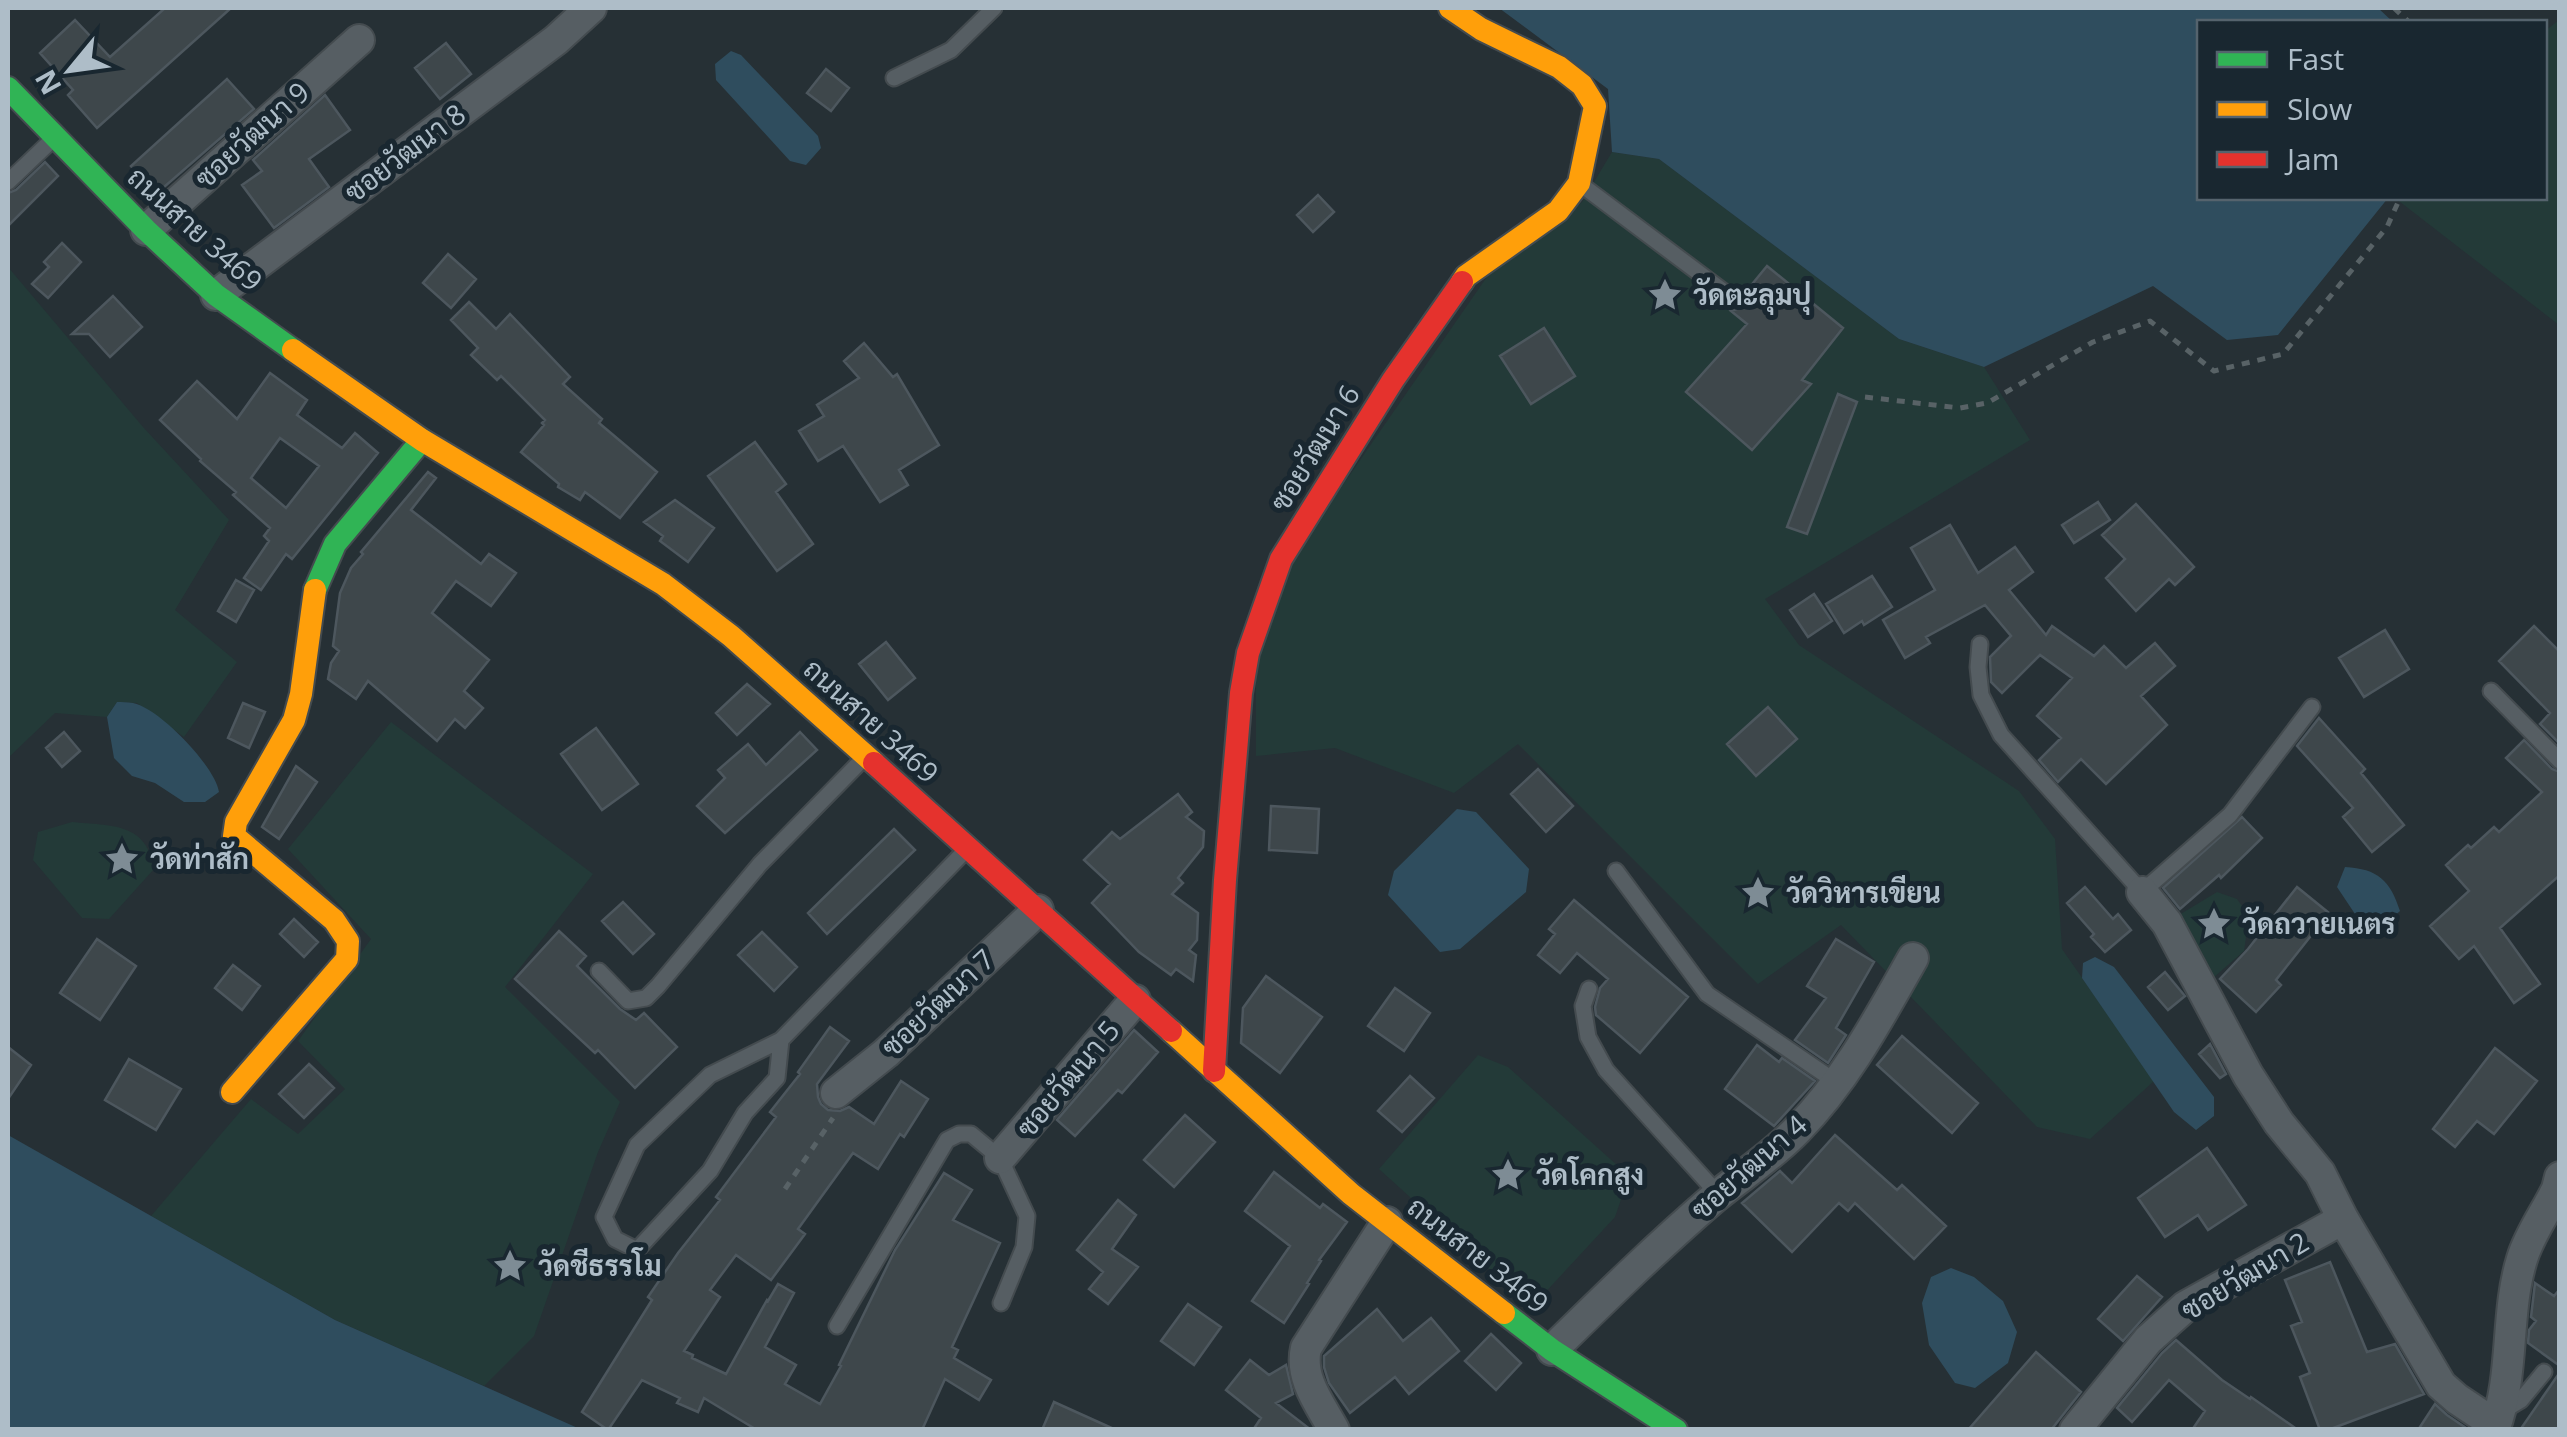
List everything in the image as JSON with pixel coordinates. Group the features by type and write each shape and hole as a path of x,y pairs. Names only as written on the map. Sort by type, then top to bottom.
{"street":[{"name":"ซอยวัฒนา 8","path":"216,295 556,40 591,8"},
{"path":"1450,8 1481,29 1559,67 1582,84 1595,106 1580,183"},
{"name":"ซอยวัฒนา 9","path":"146,230 358,40"},
{"name":"ถนนสาย 3469","path":"8,88 146,230 216,295 422,440 662,584 731,636 1351,1194 1552,1350 1676,1430"},
{"name":"ซอยวัฒนา 6","path":"1214,1071 1241,693 1248,653 1282,559 1393,380 1466,276 1558,211 1580,183"},
{"path":"232,1092 348,959 348,941 334,920 234,836 236,822 294,720 316,586 325,563 335,544 422,440"},
{"path":"2142,892 2166,923 2248,1075 2279,1123 2320,1173 2342,1218 2441,1386 2457,1399 2497,1419 2522,1259 2559,1186"},
{"name":"ซอยวัฒนา 7","path":"836,1093 886,1054 1038,910"},
{"name":"ซอยวัฒนา 4","path":"1552,1350 1633,1269 1799,1128 1866,1041 1913,958"},
{"name":"ซอยวัฒนา 5","path":"1000,1158 1135,1000"},
{"name":"ซอยวัฒนา 2","path":"2075,1430 2148,1340 2186,1306 2342,1218"},
{"path":"1334,1430 1302,1362 1306,1348 1387,1222"}],"lane":[{"path":"894,78 951,50 994,8"},
{"path":"8,182 54,137"},
{"path":"1580,183 1736,300"},
{"path":"1980,644 1980,695 2001,735 2142,892 2230,816 2312,707"},
{"path":"2491,691 2560,762"},
{"path":"599,971 628,1001 646,998 760,864 866,756"},
{"path":"780,1040 777,1078 745,1113 710,1171 637,1250 615,1240 604,1217 637,1145 710,1075 780,1040 968,848"},
{"path":"1616,871 1707,994 1836,1082"},
{"path":"1588,989 1583,1006 1588,1037 1606,1070 1718,1194"},
{"path":"838,1326 947,1140 958,1134 970,1134 1000,1158 1028,1216 1024,1246 1001,1303"},
{"path":"2497,1419 2544,1372"}],"path":[{"path":"1865,397 1960,408 1987,403 2093,342 2150,320 2214,371 2282,354 2387,227 2399,200"}],"green space":[{"path":"2559,20 2559,325 2398,200 2547,200 2547,29"},
{"path":"1612,152 1659,159 1899,339 1984,367 2030,440 1765,599 1799,645 2019,791 2055,839 2062,949 2154,1081 2090,1139 2037,1127 1841,925 1758,984 1518,744 1454,793 1335,748 1256,756 1256,659 1295,554 1491,271 1582,202"},
{"path":"8,267 143,427 229,520 175,610 237,662 184,737 137,703 117,702 107,717 55,713 8,758"},
{"path":"391,722 593,874 505,987 620,1102 598,1152 534,1336 484,1386 335,1320 151,1216 251,1099 298,1134 345,1089 298,1041 371,939 288,849"},
{"path":"72,822 125,829 144,842 150,854 154,869 109,919 82,918 33,860 38,832"},
{"path":"2217,892 2237,899 2249,916 2244,951 2213,978 2179,915"},
{"path":"1478,1055 1508,1067 1629,1176 1615,1217 1541,1297 1514,1291 1379,1169"}],"water":[{"path":"1499,8 2378,8 2391,20 2197,20 2197,200 2386,200 2278,335 2227,340 2153,286 1984,367 1899,339 1659,159 1612,152 1608,89"},
{"path":"731,51 741,55 818,136 821,148 806,165 790,161 716,80 715,64"},
{"path":"117,702 144,707 171,727 208,768 219,792 205,802 184,802 155,783 132,776 114,758 107,717"},
{"path":"1457,809 1476,812 1529,869 1526,892 1460,949 1440,952 1388,895 1394,871"},
{"path":"2345,867 2366,870 2381,878 2392,891 2400,911 2384,925 2355,914 2337,887"},
{"path":"2095,957 2114,967 2214,1097 2214,1116 2196,1130 2174,1112 2082,978 2083,963"},
{"path":"8,1135 335,1320 580,1429 8,1429"},
{"path":"1951,1268 1974,1277 2003,1301 2017,1332 2008,1363 1975,1388 1955,1383 1929,1345 1922,1303 1931,1277"}],"building":[{"path":"165,8 231,8 97,128 68,95 73,90 40,53 75,20 110,57"},
{"path":"446,43 471,74 440,99 415,68"},
{"path":"826,69 849,88 831,111 807,93"},
{"path":"227,79 254,109 156,194 131,166"},
{"path":"325,95 350,130 309,159 329,187 274,228 242,185 262,171 253,160"},
{"path":"45,162 58,176 8,226 8,193"},
{"path":"1318,195 1334,212 1313,232 1297,215"},
{"path":"62,243 81,262 48,298 32,284 49,267 44,262"},
{"path":"448,254 476,279 451,308 423,283"},
{"path":"1767,266 1843,328 1802,380 1811,384 1752,450 1686,392 1747,324 1731,311 1743,307 1744,294"},
{"path":"113,296 142,327 110,357 89,334 72,334"},
{"path":"469,302 496,329 510,314 570,377 563,384 602,419 599,423 657,472 620,518 585,492 580,500 558,487 521,452 545,420 501,376 497,380 471,355 478,348 451,320"},
{"path":"1544,328 1575,376 1531,404 1500,356"},
{"path":"864,343 893,377 897,374 939,445 899,470 908,485 880,502 843,446 818,461 799,431 824,416 817,405 859,378 844,361"},
{"path":"270,373 307,400 297,415 342,448 355,433 378,453 292,559 286,554 261,590 244,578 269,541 264,536 270,528 160,420 197,381 237,419","holes":["280,438 319,466 286,508 251,478"]},
{"path":"1838,394 1857,402 1807,534 1787,527"},
{"path":"755,442 786,484 776,492 813,544 777,571 708,476"},
{"path":"428,472 436,478 411,510 481,564 489,554 516,573 491,606 456,581 432,613 489,660 464,691 483,708 465,728 455,719 437,741 368,681 356,699 328,679 331,663 339,651 333,646 340,593 351,568"},
{"path":"675,500 714,528 688,562 660,541 663,536 644,522"},
{"path":"2098,502 2110,520 2074,543 2062,525"},
{"path":"2136,504 2194,567 2175,585 2169,579 2136,611 2106,578 2125,559 2102,535"},
{"path":"1950,525 1978,573 2015,547 2033,572 2009,590 2046,635 2052,626 2094,656 2104,646 2126,668 2155,643 2175,666 2141,696 2167,725 2106,784 2081,759 2058,782 2039,760 2061,738 2037,716 2072,678 2040,655 2002,693 1991,682 1990,657 2011,636 1985,605 1926,637 1930,643 1905,658 1883,620 1935,590 1911,548"},
{"path":"1872,576 1892,607 1844,633 1826,604"},
{"path":"236,580 254,590 236,622 218,611"},
{"path":"1814,594 1832,621 1808,637 1790,610"},
{"path":"2534,626 2560,652 2560,744 2540,724 2550,713 2499,661"},
{"path":"2385,630 2409,669 2364,697 2339,658"},
{"path":"886,642 915,678 888,700 859,664"},
{"path":"747,684 770,704 737,735 716,713"},
{"path":"243,703 265,712 249,748 228,738"},
{"path":"1768,707 1797,739 1756,776 1727,744"},
{"path":"2319,718 2365,769 2361,773 2404,825 2372,852 2343,817 2353,808 2297,746"},
{"path":"596,728 638,784 602,810 561,754"},
{"path":"64,732 80,751 62,767 46,748"},
{"path":"800,732 817,750 725,833 697,806 725,778 718,770 748,744 766,765"},
{"path":"2524,740 2552,769 2560,772 2560,875 2500,928 2540,984 2514,1003 2474,946 2459,959 2430,926 2469,891 2446,865 2494,827 2499,832 2542,792 2506,758"},
{"path":"296,766 317,782 279,839 262,827"},
{"path":"1538,769 1573,806 1546,832 1511,794"},
{"path":"1178,794 1192,812 1186,817 1204,831 1203,847 1178,878 1183,883 1172,894 1198,913 1197,940 1189,950 1196,955 1193,981 1176,969 1171,975 1139,952 1092,903 1110,884 1084,860 1112,832 1120,839"},
{"path":"1271,806 1319,809 1317,853 1269,850"},
{"path":"2242,817 2262,838 2221,878 2219,875 2180,909 2163,888"},
{"path":"894,829 915,850 827,934 808,913"},
{"path":"2085,887 2113,919 2118,914 2131,930 2105,952 2067,903"},
{"path":"2297,887 2329,913 2276,980 2281,985 2256,1012 2220,979"},
{"path":"1574,900 1688,997 1640,1053 1596,1015 1600,988 1608,979 1577,953 1560,973 1538,955 1555,934 1549,929"},
{"path":"623,902 654,934 633,954 602,921"},
{"path":"294,919 318,942 304,957 280,934"},
{"path":"559,931 586,956 577,966 620,1009 636,1020 644,1013 677,1047 635,1088 598,1050 595,1053 515,979"},
{"path":"762,932 797,967 774,991 738,955"},
{"path":"97,939 136,966 100,1020 60,993"},
{"path":"1836,939 1874,962 1836,1028 1846,1035 1828,1063 1795,1040 1826,998 1807,986"},
{"path":"233,965 260,986 242,1010 215,988"},
{"path":"2165,972 2185,996 2168,1010 2148,987"},
{"path":"1266,976 1322,1017 1280,1073 1241,1043 1243,1008"},
{"path":"1395,988 1430,1013 1404,1051 1368,1026"},
{"path":"830,1027 849,1041 817,1084 818,1097 828,1110 849,1107 874,1124 901,1081 928,1099 878,1169 853,1153 798,1229 805,1234 771,1280 736,1255 710,1290 720,1297 684,1351 726,1374 778,1284 794,1293 765,1347 796,1365 785,1384 820,1404 895,1250 944,1173 972,1190 953,1220 1000,1243 952,1347 958,1350 954,1358 991,1380 979,1400 945,1379 922,1430 757,1430 704,1398 698,1412 677,1403 680,1398 642,1380 608,1430 582,1412 652,1300 648,1297 776,1117 770,1112"},
{"path":"1134,1030 1158,1052 1122,1093 1118,1090 1075,1136 1057,1120"},
{"path":"1902,1036 1978,1103 1952,1133 1877,1065"},
{"path":"2210,1044 2226,1074 2220,1078 2199,1054"},
{"path":"1757,1045 1815,1081 1774,1126 1725,1089"},
{"path":"8,1047 31,1065 8,1099"},
{"path":"2495,1048 2537,1081 2494,1134 2477,1121 2455,1147 2433,1129"},
{"path":"129,1059 181,1089 156,1130 105,1100"},
{"path":"309,1064 334,1088 304,1118 279,1094"},
{"path":"1410,1076 1434,1098 1402,1132 1378,1111"},
{"path":"1185,1115 1215,1142 1174,1187 1144,1160"},
{"path":"1835,1135 1897,1190 1902,1185 1946,1226 1914,1259 1855,1203 1848,1211 1839,1203 1792,1252 1742,1203 1780,1171 1792,1183"},
{"path":"2207,1148 2246,1205 2208,1230 2198,1215 2165,1237 2138,1198"},
{"path":"1274,1172 1320,1208 1323,1204 1347,1222 1319,1260 1284,1323 1252,1301 1290,1246 1245,1211"},
{"path":"1118,1200 1136,1215 1112,1249 1138,1267 1108,1304 1089,1289 1103,1272 1077,1250"},
{"path":"2330,1262 2367,1352 2395,1344 2424,1394 2320,1430 2300,1377 2310,1373 2291,1326 2302,1322 2285,1280"},
{"path":"2137,1276 2162,1297 2123,1341 2098,1319"},
{"path":"2535,1283 2554,1296 2560,1289 2560,1366 2528,1343 2529,1330 2536,1321 2531,1317"},
{"path":"1188,1304 1221,1327 1194,1365 1161,1341"},
{"path":"1377,1309 1403,1341 1431,1318 1459,1351 1409,1394 1395,1377 1350,1413 1329,1383 1324,1356"},
{"path":"1491,1334 1521,1363 1496,1390 1465,1361"},
{"path":"2176,1340 2222,1380 2298,1430 2192,1430 2205,1411 2169,1380 2132,1422 2117,1408"},
{"path":"2036,1352 2081,1392 2051,1430 1968,1430"},
{"path":"1250,1360 1269,1375 1286,1365 1293,1394 1276,1403 1311,1430 1253,1430 1261,1418 1226,1390"},
{"path":"2560,1372 2560,1430 2520,1430"},
{"path":"1054,1402 1116,1430 1042,1430"},
{"path":"2435,1404 2447,1415 2469,1430 2418,1430"}],"traffic: fast":[{"path":"8,88 146,230 216,295 293,350"},
{"path":"315,590 335,544 422,440"},
{"path":"1504,1313 1552,1350 1676,1430"}],"traffic: slow":[{"path":"1450,8 1481,29 1559,67 1582,85 1595,106 1579,183 1558,211 1462,282"},
{"path":"293,350 422,440 663,584 731,636 874,763"},
{"path":"232,1092 347,959 348,941 334,920 234,836 236,822 294,720 315,590"},
{"path":"1171,1031 1351,1194 1504,1313"}],"traffic: jam":[{"path":"1214,1071 1225,880 1248,653 1281,559 1393,380 1462,282"},
{"path":"874,763 1171,1031"}],"place":[{"name":"วัดตะลุมปุ","path":"1665,295"},
{"name":"วัดท่าสัก","path":"122,859"},
{"name":"วัดวิหารเขียน","path":"1758,893"},
{"name":"วัดถวายเนตร","path":"2214,924"},
{"name":"วัดโคกสูง","path":"1508,1175"},
{"name":"วัดชีธรรโม","path":"510,1266"}]}
